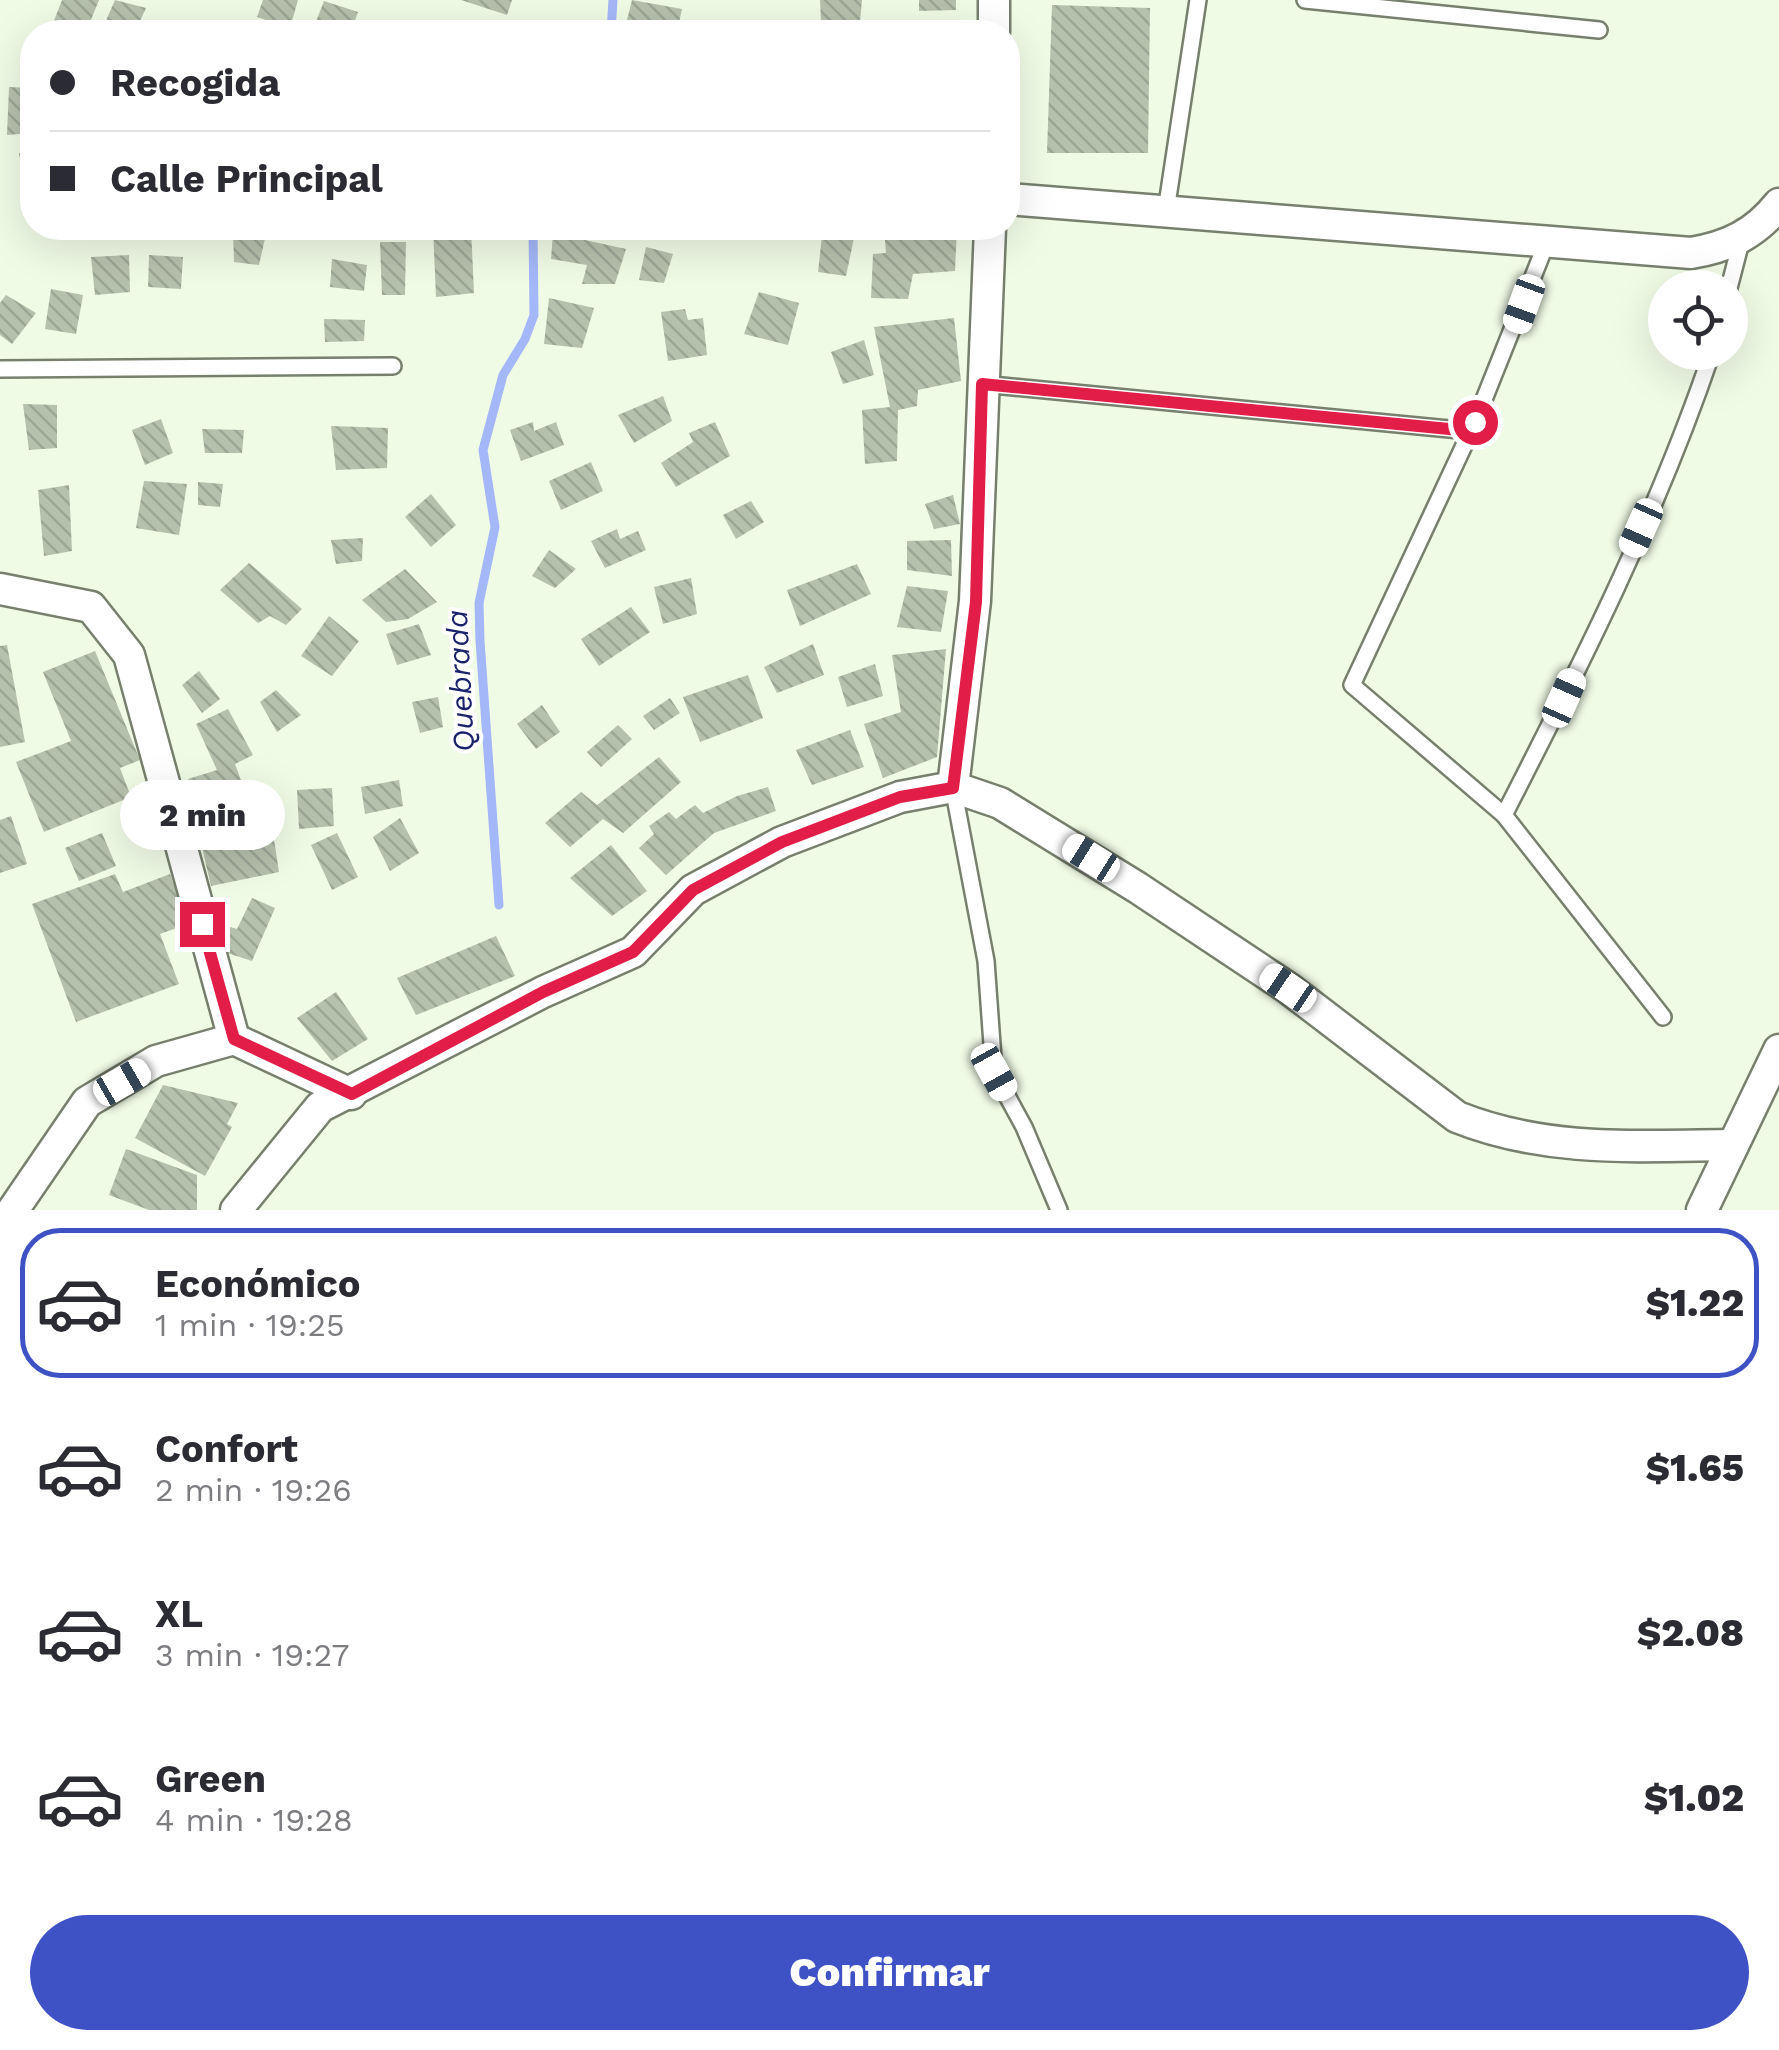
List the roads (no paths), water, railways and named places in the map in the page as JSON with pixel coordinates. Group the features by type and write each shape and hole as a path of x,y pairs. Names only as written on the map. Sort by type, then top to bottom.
{"street":[{"path":"1020,200 1691,253 1742,238 1764,224 1779,204"},
{"path":"953,788 976,602 989,240"},
{"path":"0,590 90,607 129,655 234,1039"},
{"path":"236,1210 320,1108 543,992 633,952 693,890 782,842 900,797 953,788 1000,803 1138,888 1288,988 1458,1118 1488,1130 1559,1144 1733,1145"},
{"path":"13,1210 87,1102 156,1061 234,1039 352,1094"},
{"path":"1702,1210 1779,1050"}],"lane":[{"path":"1166,211 1198,0"},
{"path":"1305,0 1599,30"},
{"path":"1734,270 1742,238"},
{"path":"1546,244 1470,431 1352,685 1504,815 1663,1017"},
{"path":"0,369 394,366"},
{"path":"1504,815 1564,698 1687,427 1706,370"},
{"path":"982,384 1470,431"},
{"path":"953,788 986,962 994,1072 1024,1126 1058,1210"}],"waterway":[{"name":"Quebrada","path":"612,20 613,0"},
{"name":"Quebrada","path":"499,905 480,641 479,603 495,527 483,450 503,375 525,339 534,315 533,240"}]}
